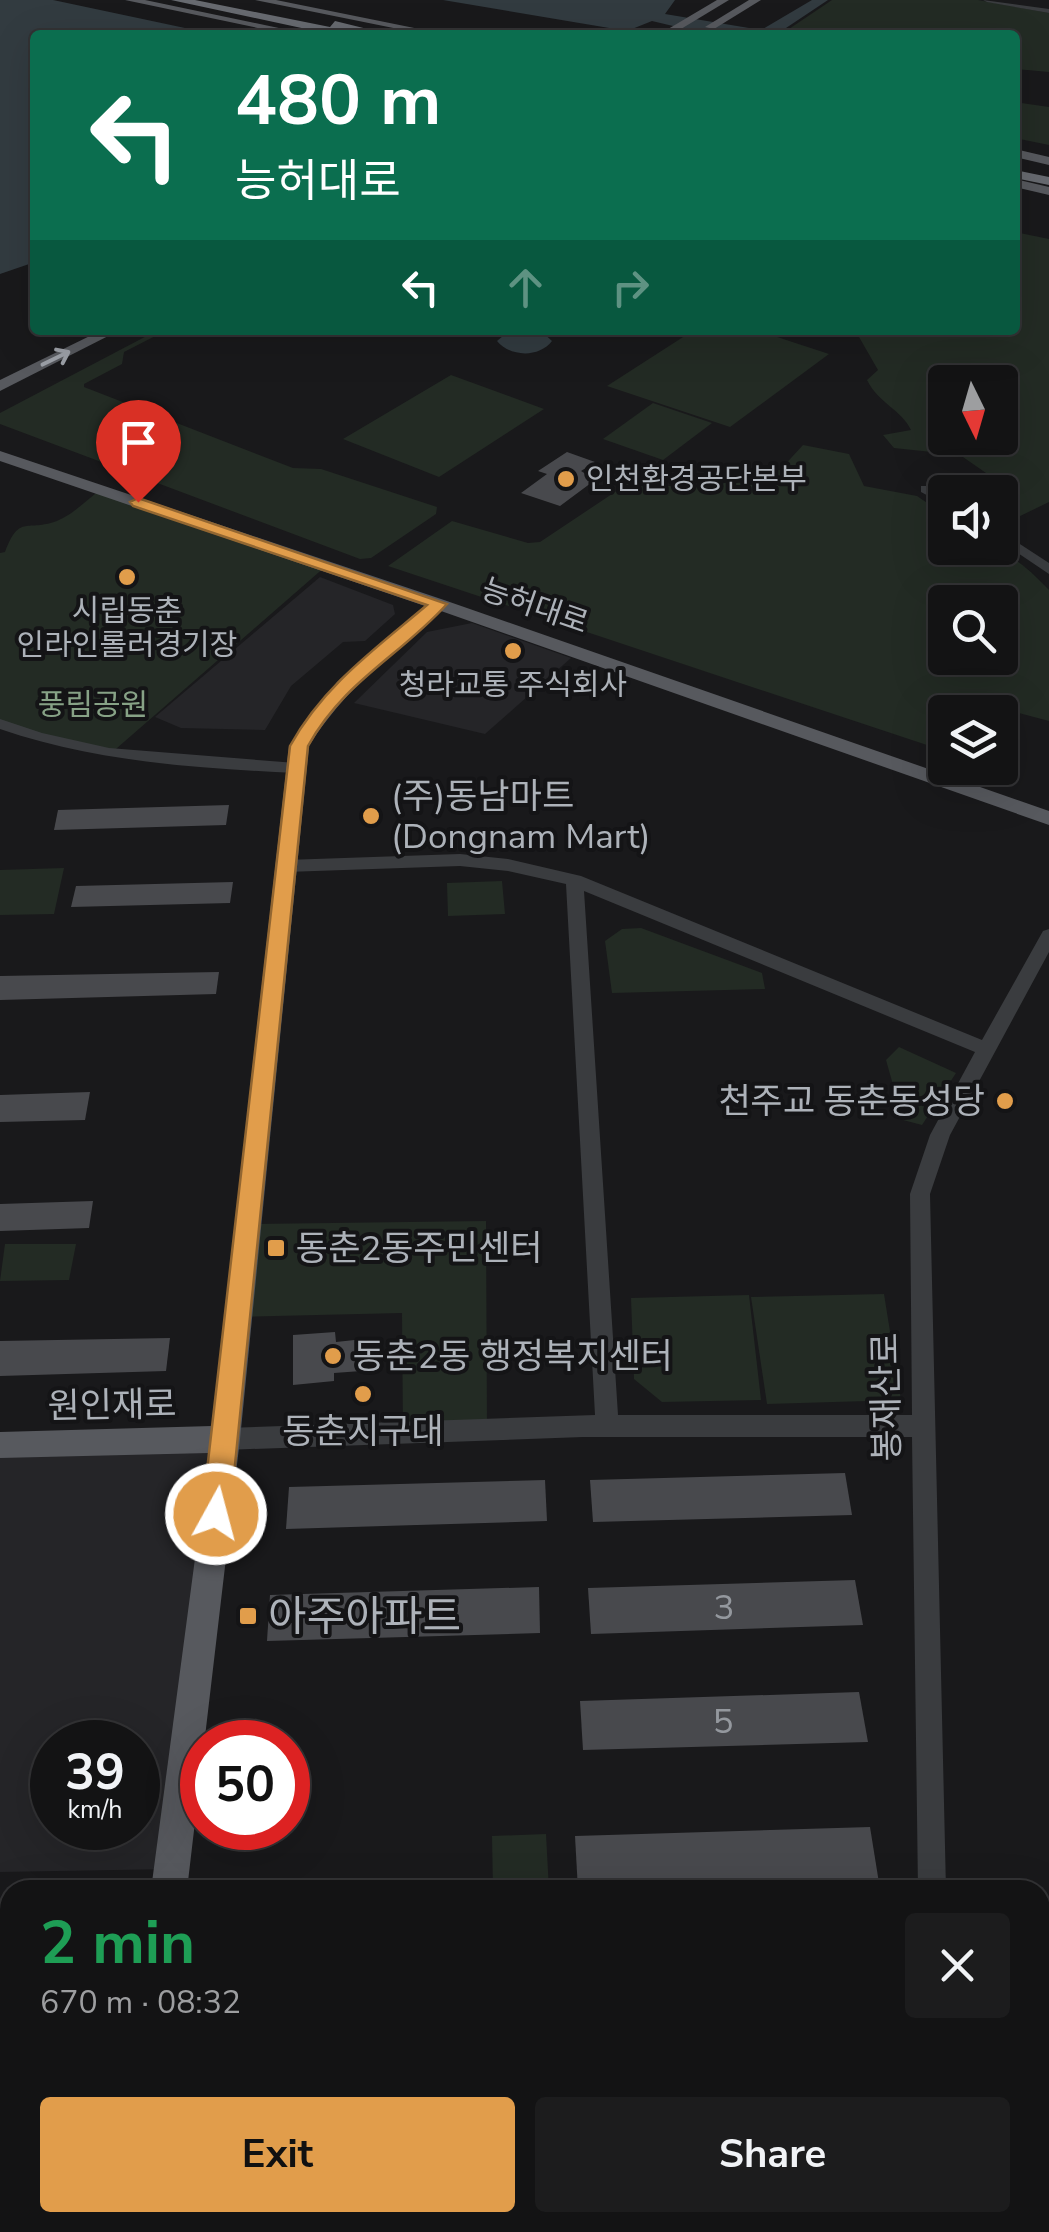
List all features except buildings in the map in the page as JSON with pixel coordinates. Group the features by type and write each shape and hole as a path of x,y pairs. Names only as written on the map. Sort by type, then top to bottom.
{"highway":[{"path":"178,0 328,30"},
{"path":"213,0 361,30"},
{"path":"1020,166 1049,172"},
{"path":"1020,175 1049,181"}],"main road":[{"path":"130,0 282,30"},
{"path":"260,0 418,30"},
{"path":"673,30 724,0"},
{"path":"688,30 739,0"},
{"path":"705,30 756,0"},
{"path":"720,30 771,0"},
{"path":"1020,154 1049,160"},
{"path":"1020,185 1049,190"},
{"path":"0,368 69,335"},
{"path":"0,386 103,335"},
{"name":"능허대로","path":"0,456 1049,818"},
{"path":"171,1880 225,1439 299,746 317,712 345,682 438,604"},
{"name":"원인재로","path":"0,1445 225,1439"}],"street":[{"path":"987,0 1049,10"},
{"path":"1018,548 1049,570"},
{"path":"0,724 75,749 109,755 296,768"},
{"path":"286,866 460,860 508,865 575,880 986,1048"},
{"path":"575,880 608,1426"},
{"name":"봉재산로","path":"932,1880 920,1194 940,1136 1049,934"},
{"path":"225,1439 608,1426 923,1426"}],"shaded area":[{"path":"0,0 53,0 194,30 30,30 30,264 0,274"},
{"path":"443,0 675,0 665,14 761,30 690,30 652,21 621,30"},
{"path":"812,0 828,0 783,30 761,30"},
{"path":"504,335 545,335 552,341 532,353 517,353 497,341"},
{"path":"320,577 393,605 395,614 365,641 343,642 291,686 265,730 181,728 155,717"},
{"path":"472,623 571,658 485,734 354,703 427,632"},
{"path":"225,1439 190,1720 180,1720 180,1804 172,1869 0,1872 0,1445"}],"green space":[{"path":"832,0 978,0 1049,13 1049,72 1020,69 1020,30 787,30"},
{"path":"1020,103 1049,107 1049,145 1020,139"},
{"path":"1020,233 1049,239 1049,502 1018,517 1018,475 989,475 960,455 1018,455 1018,365 928,365 928,452 894,448 883,435 911,430 867,380 878,370 858,335 1020,335"},
{"path":"148,335 157,335 124,352 122,364 84,387 293,468 321,469 437,507 436,514 371,558 360,559 0,424 0,413"},
{"path":"686,335 771,335 829,354 730,427 607,386"},
{"path":"451,375 544,409 439,477 343,439"},
{"path":"653,403 712,423 663,460 603,439"},
{"path":"803,445 849,454 864,486 917,496 928,503 928,565 1018,562 1036,576 1049,590 1049,721 1018,713 1018,695 928,695 928,745 388,566 452,521 528,543 540,542 627,484 712,488 756,470 780,470"},
{"name":"풍림공원","path":"100,490 326,566 109,755 0,723 0,553 5,552 19,529 60,520"},
{"path":"64,868 54,914 0,915 0,870"},
{"path":"502,881 505,914 448,916 447,883"},
{"path":"641,928 762,973 765,989 612,993 605,941 622,929"},
{"path":"899,1047 956,1073 922,1125 903,1120 886,1060"},
{"path":"486,1221 487,1429 403,1433 402,1313 237,1317 246,1224"},
{"path":"5,1244 76,1244 69,1280 0,1281"},
{"path":"884,1294 901,1400 767,1404 751,1297"},
{"path":"749,1295 761,1400 662,1402 634,1379 631,1298"},
{"path":"546,1834 548,1880 493,1880 492,1836"}],"place":[{"name":"인천환경공단본부","path":"566,479"},
{"name":"시립동춘 인라인롤러경기장","path":"127,577"},
{"name":"청라교통 주식회사","path":"513,651"},
{"name":"(주)동남마트 (Dongnam Mart)","path":"371,816"},
{"name":"천주교 동춘동성당","path":"1005,1101"},
{"name":"동춘2동주민센터","path":"276,1248"},
{"name":"동춘2동 행정복지센터","path":"333,1356"},
{"name":"동춘지구대","path":"363,1394"},
{"name":"아주아파트","path":"248,1616"}],"route":[{"path":"138,502 438,604 345,682 317,712 299,746 216,1514"}]}
